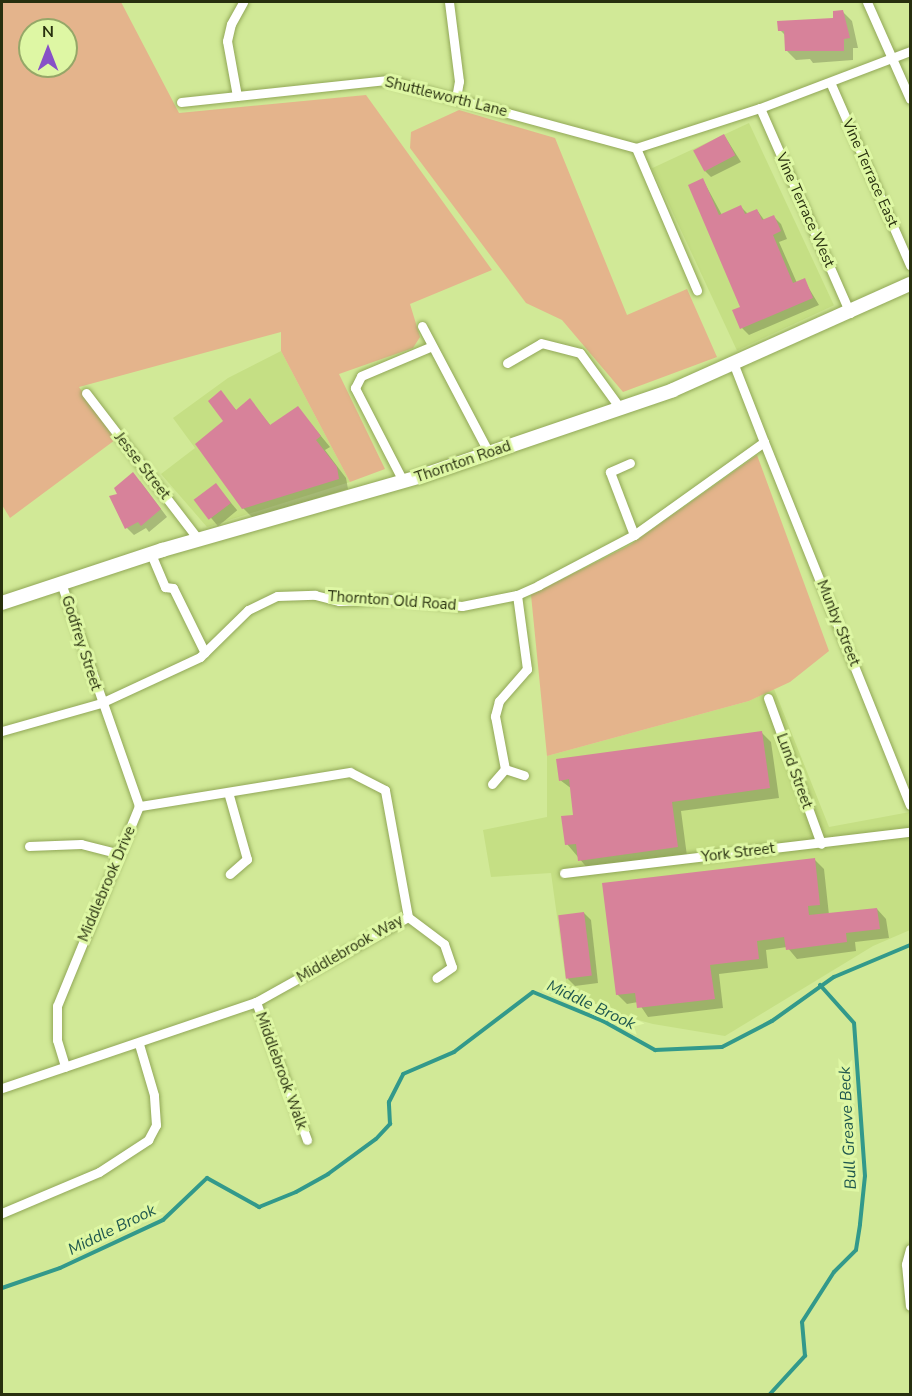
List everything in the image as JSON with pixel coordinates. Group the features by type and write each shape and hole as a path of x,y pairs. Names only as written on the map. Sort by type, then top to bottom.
{"main road":[{"name":"Thornton Road","path":"2,603 198,539 403,482 620,408 734,365 910,284"}],"street":[{"path":"237,96 227,40 231,24 243,2"},
{"path":"449,2 459,81 456,98"},
{"path":"867,2 910,99"},
{"path":"697,290 636,148 760,108 892,60 910,51"},
{"name":"Shuttleworth Lane","path":"181,102 386,80 636,148"},
{"name":"Vine Terrace East","path":"830,82 910,265"},
{"name":"Vine Terrace West","path":"760,108 850,313"},
{"path":"422,326 489,453"},
{"path":"507,363 541,343 580,353 620,408"},
{"path":"403,482 355,388 361,376 432,346"},
{"path":"734,365 764,442"},
{"name":"Jesse Street","path":"86,393 198,539"},
{"name":"Thornton Old Road","path":"2,731 101,703 205,653 248,610 277,596 315,595 339,601 398,599 462,606 517,595 634,535 764,442"},
{"name":"Munby Street","path":"764,442 910,805"},
{"path":"630,463 610,471 634,535"},
{"path":"151,554 165,586 173,588 205,653"},
{"name":"Godfrey Street","path":"61,583 101,703"},
{"path":"505,769 495,716 499,701 527,669 517,595"},
{"name":"Lund Street","path":"768,698 821,844"},
{"name":"Middlebrook Drive","path":"64,1067 57,1040 57,1006 139,806 101,703"},
{"path":"505,769 524,775"},
{"path":"492,784 505,769"},
{"name":"Middlebrook Way","path":"2,1088 139,1044 256,1002 408,917 385,790 350,772 139,806"},
{"path":"228,792 247,859 230,874"},
{"name":"York Street","path":"564,873 910,832"},
{"path":"29,846 81,844 120,854"},
{"path":"408,917 444,944 452,967 436,978"},
{"name":"Middlebrook Walk","path":"256,1002 307,1140"},
{"path":"2,1213 99,1172 148,1140 156,1125 154,1095 139,1044"},
{"path":"910,1250 906,1264 910,1306"}],"shaded area":[{"path":"2,2 121,2 179,113 366,95 492,270 410,304 420,337 413,348 339,374 385,469 350,482 281,351 281,332 79,387 115,440 10,518 2,505"},
{"path":"459,110 555,138 627,315 687,289 717,357 623,392 562,320 526,303 410,148 411,132"},
{"path":"749,123 834,305 737,350 652,168"},
{"path":"281,351 350,482 207,527 161,474 195,448 173,418 228,378"},
{"path":"757,455 829,651 790,682 749,701 547,756 531,595 630,545"},
{"path":"774,689 829,827 910,812 910,930 873,946 725,1036 653,1024 594,1008 568,996 551,873 491,877 483,830 547,817 547,756 749,701"}],"building":[{"path":"843,10 850,38 844,39 844,51 785,51 784,31 778,31 777,21 833,18 833,11"},
{"path":"724,134 735,155 704,172 693,150"},
{"path":"703,178 719,215 741,205 745,214 757,209 762,220 774,215 781,231 773,235 793,283 805,278 813,298 740,329 732,310 740,307 688,185"},
{"path":"221,390 236,410 250,398 270,425 298,406 321,436 316,440 337,467 339,479 242,509 195,444 223,421 208,401"},
{"path":"133,472 161,509 141,526 138,522 125,529 109,496 117,494 114,488"},
{"path":"216,483 231,503 209,520 194,500"},
{"path":"762,731 770,788 672,802 678,847 578,861 576,844 565,845 561,816 573,815 569,779 559,781 556,759"},
{"path":"815,858 820,905 808,906 809,915 877,908 880,929 846,933 847,942 786,950 784,937 757,941 759,959 710,965 715,999 637,1008 635,993 616,995 602,883"},
{"path":"584,912 592,976 566,979 558,915"}],"waterway":[{"name":"Middle Brook","path":"2,1288 60,1268 163,1220 207,1178 259,1207 296,1192 328,1174 376,1139 390,1124 389,1102 403,1074 454,1052 533,992 603,1021 655,1050 722,1047 772,1021 834,977 910,945"},
{"name":"Bull Greave Beck","path":"770,1394 805,1356 802,1322 834,1272 856,1250 860,1224 865,1176 854,1023 820,985"}]}
